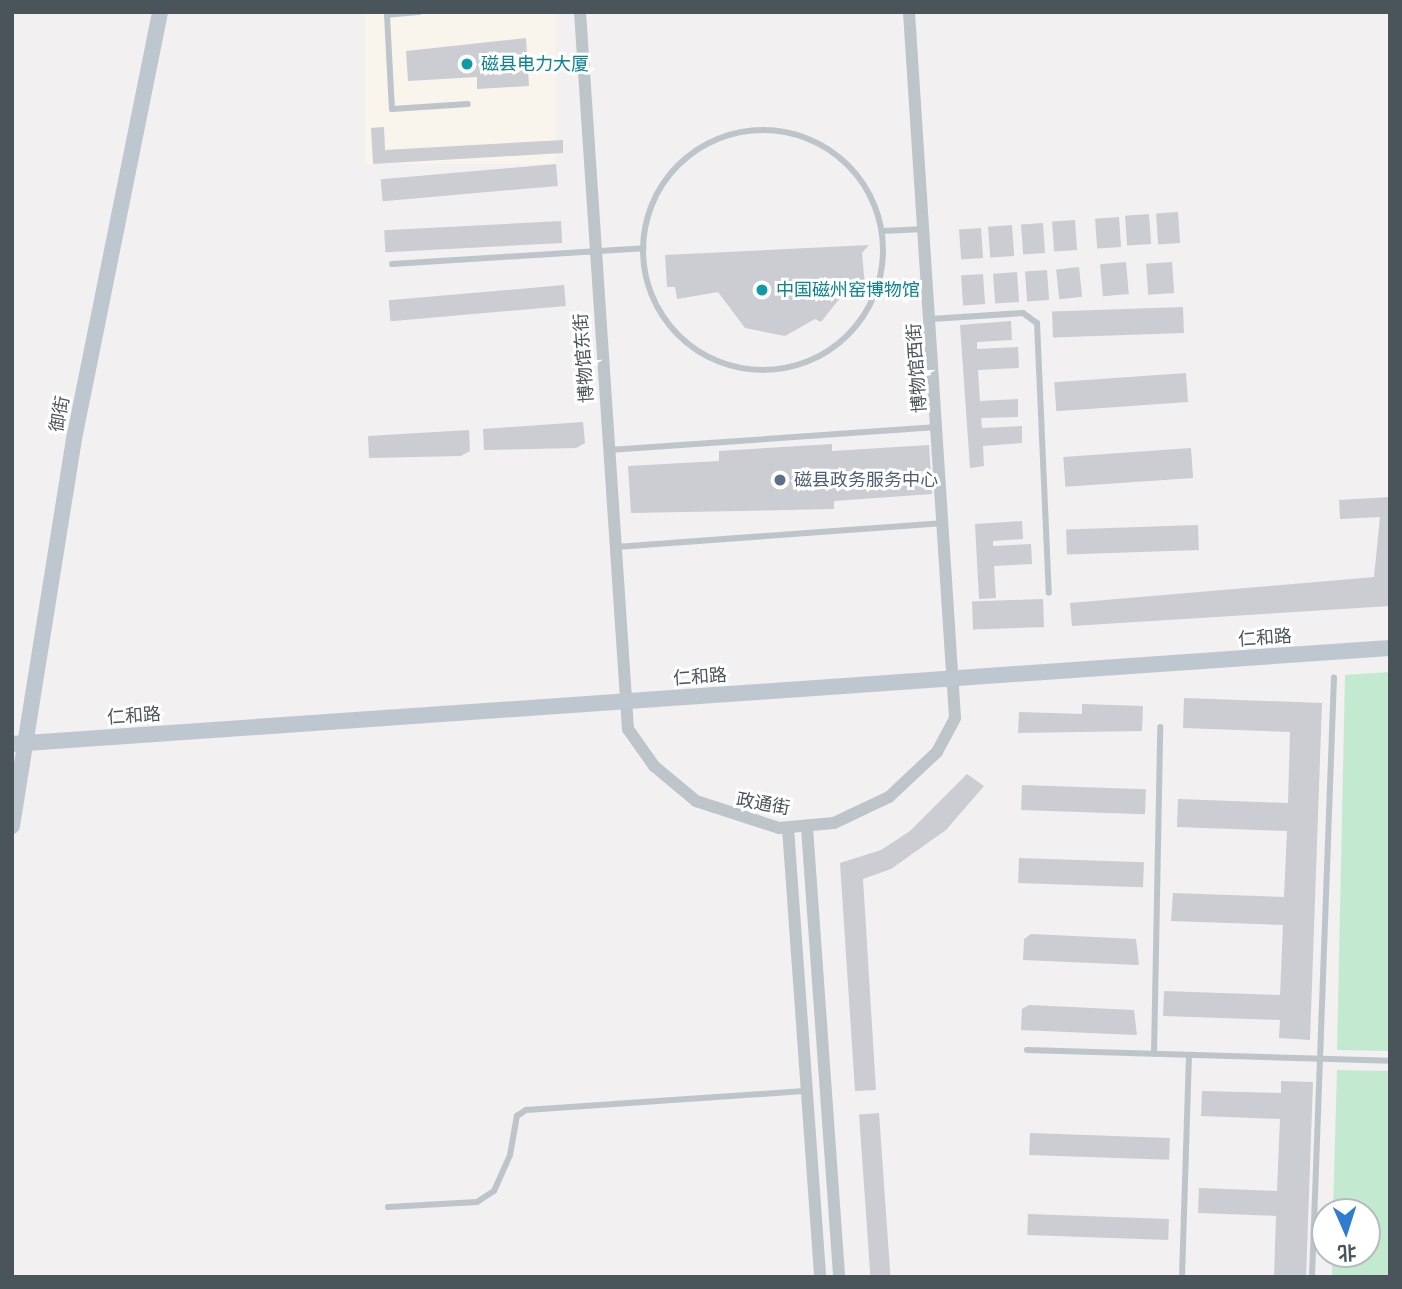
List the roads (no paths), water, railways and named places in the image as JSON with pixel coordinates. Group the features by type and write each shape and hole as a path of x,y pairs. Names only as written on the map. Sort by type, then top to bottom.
{"street":[{"name":"御街","path":"12,826 18,743 75,434 160,12"},
{"name":"博物馆东街","path":"580,12 623,702"},
{"name":"博物馆西街","path":"909,12 957,679"},
{"name":"仁和路","path":"18,743 1390,648"},
{"name":"政通街","path":"623,702 640,750 673,785 724,815 788,828 807,828 858,813 913,778 955,718 957,679"},
{"path":"788,828 820,1277"},
{"path":"807,828 839,1277"}],"lane":[{"path":"419,12 387,15 392,108 468,104"},
{"path":"768,130 795,134 843,160 874,204 881,231 880,274 859,321 821,354 779,368 728,364 683,339 650,292 643,248 656,195 681,163 714,140 768,130"},
{"path":"881,231 925,229"},
{"path":"392,264 643,248"},
{"path":"931,319 1023,313 1037,323 1049,593"},
{"path":"607,450 939,426"},
{"path":"613,547 946,523"},
{"path":"1312,1277 1334,677"},
{"path":"1154,1054 1160,727"},
{"path":"1027,1050 1390,1061"},
{"path":"1182,1277 1189,1055"},
{"path":"388,1208 477,1202 494,1191 510,1155 517,1116 526,1110 807,1091"}],"place":[{"name":"磁县电力大厦","path":"467,64"},
{"name":"中国磁州窑博物馆","path":"762,290"},
{"name":"磁县政务服务中心","path":"780,480"}]}
